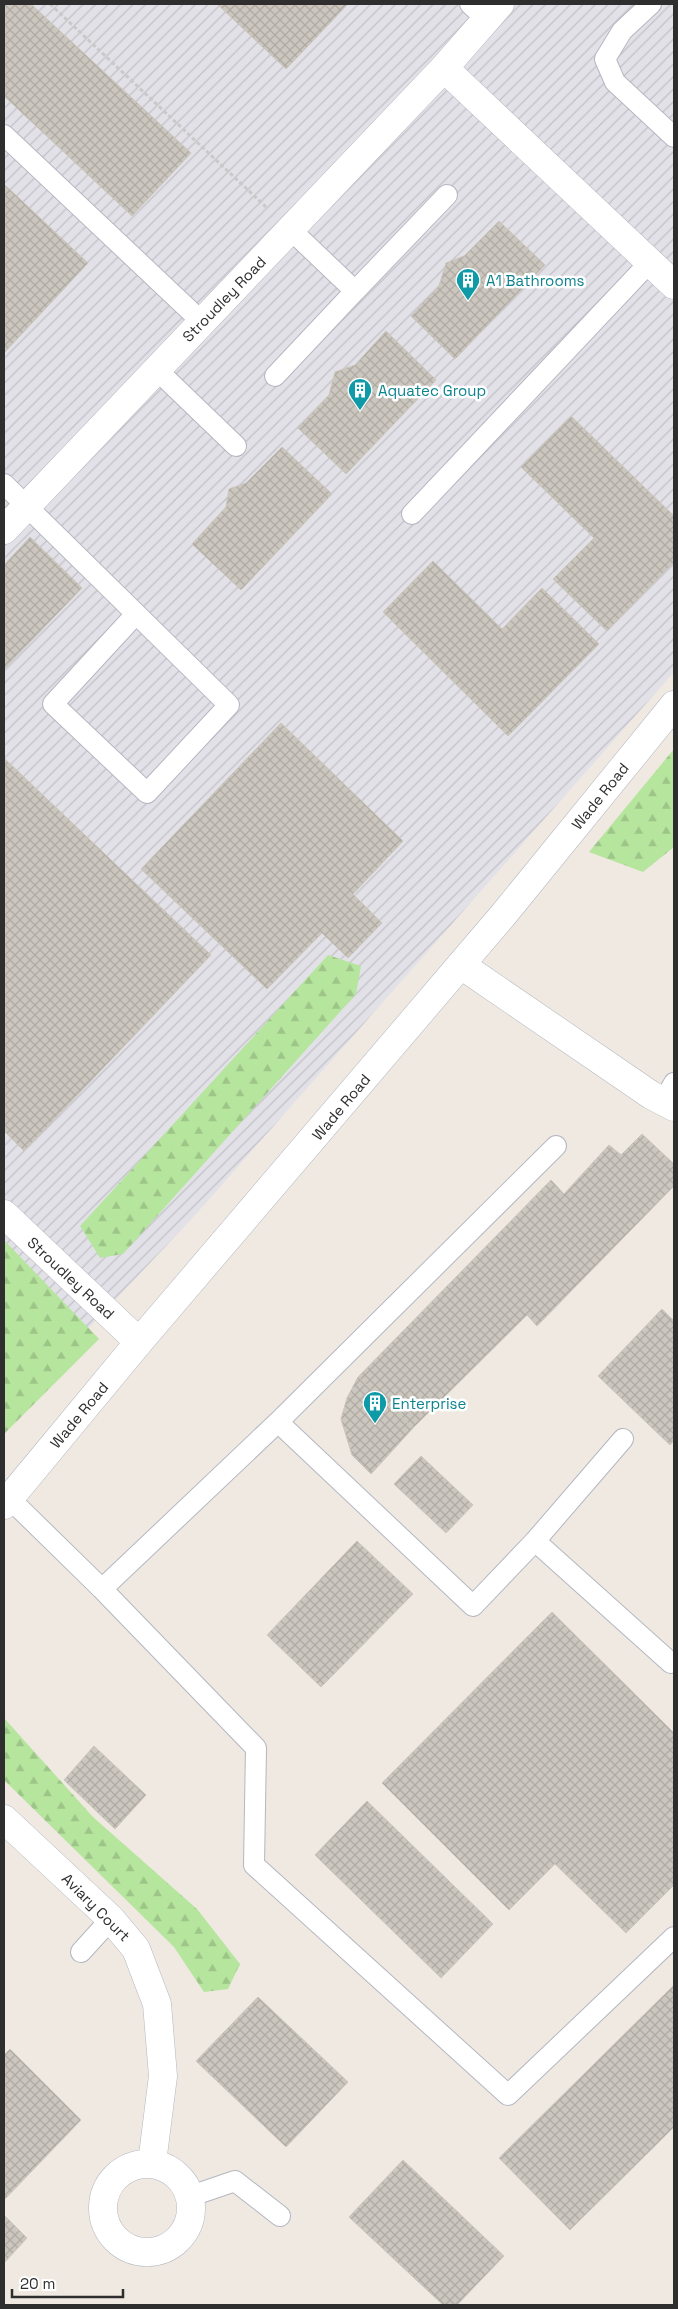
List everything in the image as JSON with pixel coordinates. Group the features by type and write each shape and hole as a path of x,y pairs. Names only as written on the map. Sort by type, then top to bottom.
{"street":[{"name":"Stroudley Road","path":"4,530 444,68 485,9"},
{"path":"444,68 674,285"},
{"name":"Wade Road","path":"7,1502 139,1342 504,914 674,705"},
{"path":"461,965 651,1096 670,1097"},
{"name":"Stroudley Road","path":"4,1214 139,1342"},
{"name":"Aviary Court","path":"4,1819 111,1919 136,1949 157,2004 163,2076 152,2164"},
{"path":"139,2164 152,2164 167,2168 184,2182 191,2196 192,2213 184,2234 172,2246 164,2250 138,2252 123,2246 114,2239 103,2216 105,2194 112,2180 124,2170 139,2164"}],"lane":[{"path":"651,4 622,31 604,58 615,82 674,137"},
{"path":"4,135 202,322"},
{"path":"275,376 448,195"},
{"path":"290,229 355,291"},
{"path":"412,514 650,262"},
{"path":"157,370 236,446"},
{"path":"4,484 229,705 146,793 53,704 136,614"},
{"path":"102,1589 278,1422 556,1146"},
{"path":"278,1422 473,1606 534,1541 623,1439"},
{"path":"7,1502 102,1589 256,1748 254,1865 508,2095 674,1937"},
{"path":"534,1541 671,1664"},
{"path":"82,1952 111,1919"},
{"path":"191,2196 235,2181 280,2216"}],"path":[{"path":"50,4 290,229"}],"shaded area":[{"path":"4,4 674,4 674,672 197,1213 4,1418"}],"green space":[{"path":"674,749 674,847 643,872 589,852"},
{"path":"328,955 361,966 356,994 123,1254 100,1258 80,1226"},
{"path":"4,1240 99,1339 4,1434"},
{"path":"4,1718 93,1817 197,1909 240,1964 228,1989 204,1992 174,1947 4,1780"}],"building":[{"path":"4,4 31,4 191,153 132,216 4,96"},
{"path":"217,4 348,4 286,69"},
{"path":"4,184 88,263 4,353"},
{"name":"A1 Bathrooms","path":"499,221 545,265 455,359 411,316 439,286 446,263 464,256"},
{"name":"Aquatec Group","path":"386,331 436,380 346,474 298,428 329,395 335,372 355,365"},
{"path":"571,416 674,516 674,562 607,631 553,579 594,538 521,467"},
{"path":"282,447 332,494 241,590 192,544 226,507 229,489 246,483"},
{"path":"30,537 82,588 4,669 4,565"},
{"path":"433,561 502,629 542,588 599,644 508,736 383,612"},
{"path":"281,723 403,841 353,894 382,923 348,958 322,933 267,989 141,869"},
{"path":"4,758 211,955 24,1151 4,1131"},
{"path":"642,1134 674,1164 674,1186 537,1326 527,1315 413,1428 358,1377 551,1180 564,1194 609,1145 621,1155"},
{"path":"662,1309 674,1321 674,1440 670,1445 598,1376"},
{"name":"Enterprise","path":"358,1377 413,1428 371,1474 352,1455 341,1419 347,1398"},
{"path":"421,1456 473,1505 446,1533 394,1484"},
{"path":"357,1541 413,1594 321,1687 267,1635"},
{"path":"552,1612 674,1733 674,1885 626,1933 555,1864 509,1910 382,1783"},
{"path":"94,1746 146,1795 115,1829 64,1780"},
{"path":"367,1801 493,1924 441,1978 315,1855"},
{"path":"674,1985 674,2127 570,2230 499,2158"},
{"path":"258,1997 348,2082 286,2147 196,2061"},
{"path":"10,2049 81,2120 4,2200 4,2055"},
{"path":"403,2160 504,2256 457,2305 443,2305 349,2217"},
{"path":"4,2215 27,2238 4,2263"}],"place":[{"name":"A1 Bathrooms","path":"468,301"},
{"name":"Aquatec Group","path":"360,411"},
{"name":"Enterprise","path":"375,1424"}]}
